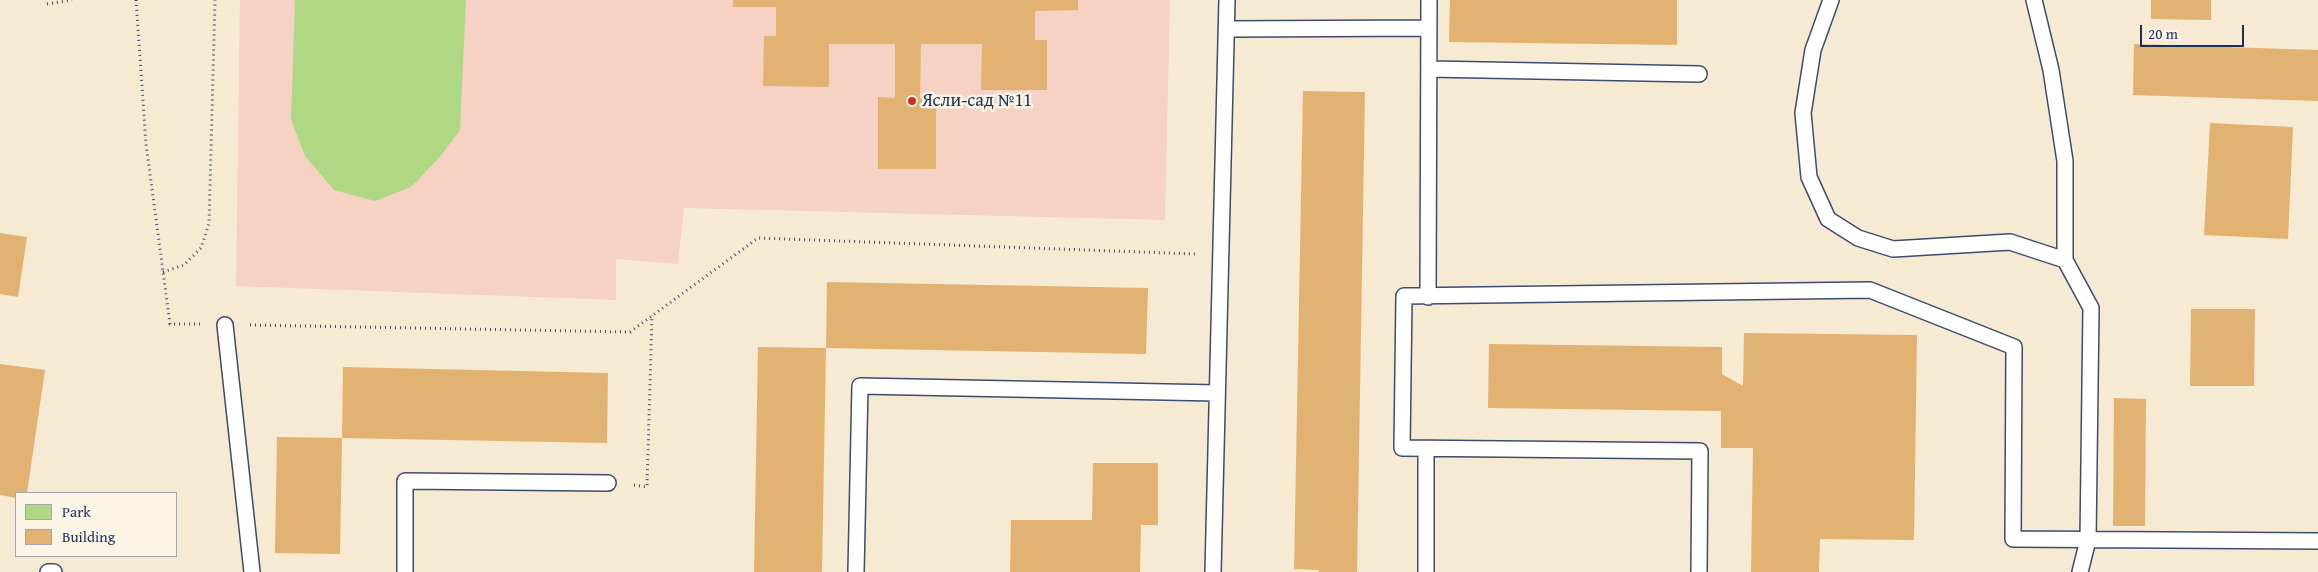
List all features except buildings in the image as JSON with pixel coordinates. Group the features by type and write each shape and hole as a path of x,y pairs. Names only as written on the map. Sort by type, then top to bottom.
{"lane":[{"path":"1213,572 1227,0"},
{"path":"1428,297 1429,0"},
{"path":"1831,0 1813,50 1803,113 1809,176 1828,219 1858,238 1893,249 2010,242 2065,260"},
{"path":"2034,0 2051,70 2065,161 2065,260 2091,308 2088,540 2080,572"},
{"path":"1227,29 1429,28"},
{"path":"1429,70 1700,74"},
{"path":"1699,572 1700,451 1402,448 1404,296 1870,290 2014,348 2013,539 2318,542"},
{"path":"225,325 252,572"},
{"path":"856,572 860,386 1217,393"},
{"path":"1426,449 1426,572"},
{"path":"405,572 405,481 608,483"},
{"path":"48,572 54,572"}],"path":[{"path":"47,4 72,0"},
{"path":"136,0 146,144 170,324 630,332 758,238 1221,255"},
{"path":"163,272 184,265 200,248 208,224 215,0"},
{"path":"608,483 648,487 652,315"}],"shaded area":[{"path":"240,0 1170,0 1165,220 684,208 678,264 616,259 616,300 236,286"}],"green space":[{"path":"295,0 466,0 460,130 439,158 411,187 375,201 334,190 305,156 291,120"}],"place":[{"name":"Ясли-сад №11","path":"912,101"}]}
